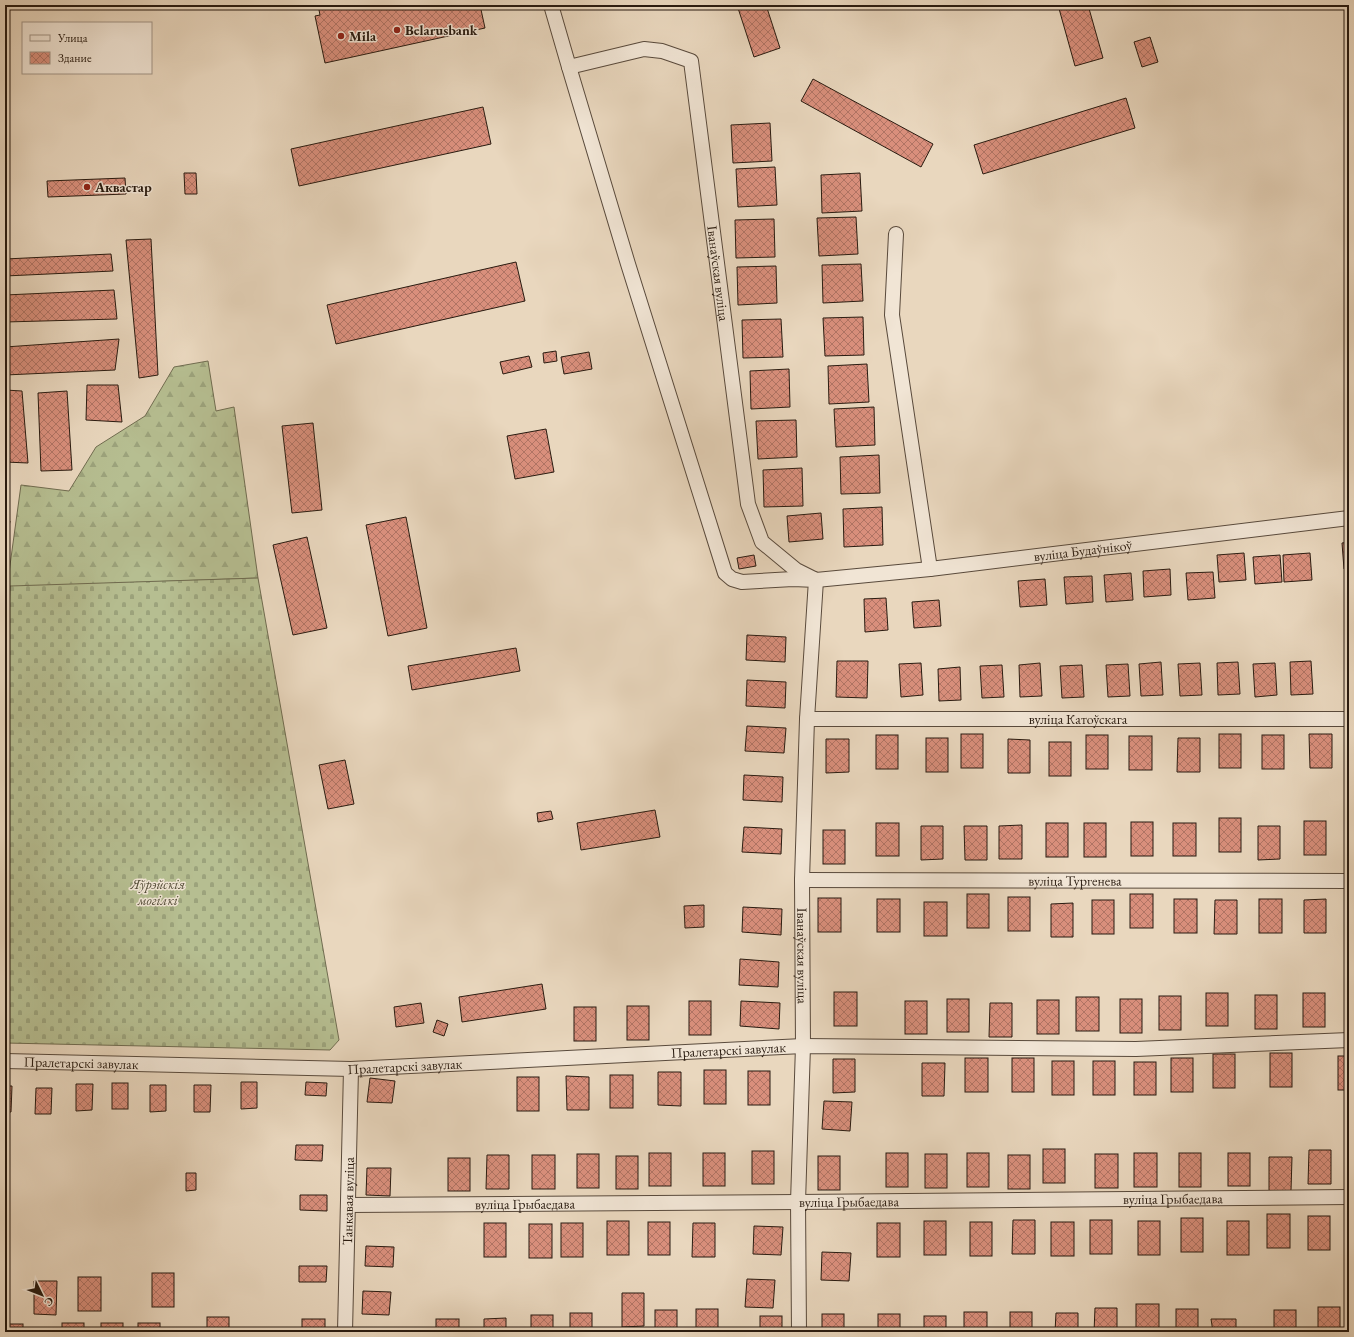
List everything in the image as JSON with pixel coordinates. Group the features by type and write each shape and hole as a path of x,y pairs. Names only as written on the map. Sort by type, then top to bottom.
{"street":[{"path":"551,5 628,264 725,573 732,579 742,582 792,579 816,580"},
{"name":"Іванаўская вуліца","path":"569,68 644,49 662,51 691,61 748,504 762,542 796,570 816,580 806,719 802,880 803,1046 798,1202 799,1332"},
{"path":"896,234 892,315 930,569"},
{"name":"вуліца Будаўнікоў","path":"816,580 930,569 1349,518"},
{"name":"вуліца Катоўскага","path":"806,719 1349,719"},
{"name":"вуліца Тургенева","path":"802,880 1349,881"},
{"name":"Пралетарскі завулак","path":"5,1061 351,1069 803,1046 1136,1049 1349,1040"},
{"name":"Танкавая вуліца","path":"345,1332 351,1069"},
{"name":"вуліца Грыбаедава","path":"348,1205 1349,1197"}],"green space":[{"path":"208,361 216,411 234,407 258,578 7,587 21,485 69,491 96,447 145,416 174,367"},
{"name":"Яўрэйскія могілкі","path":"258,578 339,1040 330,1050 5,1043 5,720 10,586"}],"building":[{"path":"318,5 480,5 485,28 325,63 315,16 320,15"},
{"path":"737,5 766,5 780,48 754,57"},
{"path":"1058,5 1088,5 1103,58 1075,66"},
{"path":"1150,37 1158,62 1142,67 1134,42"},
{"path":"813,79 933,144 921,167 801,101"},
{"path":"1126,98 1135,128 983,174 974,145"},
{"path":"483,107 491,144 299,186 291,149"},
{"path":"770,123 772,161 733,163 731,125"},
{"path":"775,167 777,205 738,207 736,169"},
{"path":"184,173 196,173 197,194 185,194"},
{"path":"860,173 862,211 822,213 821,175"},
{"name":"Аквастар","path":"125,178 126,194 48,197 47,181"},
{"path":"856,217 858,254 819,256 817,218"},
{"path":"774,219 775,257 736,258 735,220"},
{"path":"151,239 158,375 139,378 126,240"},
{"path":"111,254 113,271 5,276 5,259"},
{"path":"516,262 525,301 336,344 327,305"},
{"path":"861,264 863,301 823,303 822,265"},
{"path":"776,266 777,303 738,305 737,267"},
{"path":"114,290 117,319 5,322 5,295"},
{"path":"863,317 864,355 825,356 823,318"},
{"path":"781,319 783,357 743,358 742,320"},
{"path":"119,339 115,370 5,375 5,347"},
{"path":"556,351 557,361 544,363 543,353"},
{"path":"589,352 592,369 564,374 561,357"},
{"path":"529,356 532,367 503,374 500,362"},
{"path":"867,364 869,402 829,404 828,366"},
{"path":"789,369 790,407 751,409 750,371"},
{"path":"87,385 118,385 122,422 86,420"},
{"path":"5,390 22,391 28,463 5,462"},
{"path":"67,391 72,470 41,471 38,393"},
{"path":"874,407 875,445 836,447 834,409"},
{"path":"796,420 797,457 758,459 756,421"},
{"path":"313,423 322,510 292,513 282,426"},
{"path":"546,429 554,472 515,479 507,436"},
{"path":"879,455 880,493 841,494 840,457"},
{"path":"802,468 803,506 764,507 763,470"},
{"path":"882,507 883,545 844,547 843,509"},
{"path":"821,513 823,539 789,542 787,516"},
{"path":"406,517 427,628 388,636 366,525"},
{"path":"5,520 10,521 5,549"},
{"path":"307,537 327,628 293,635 273,545"},
{"path":"1349,542 1349,569 1344,569 1342,543"},
{"path":"1244,553 1246,580 1219,582 1217,555"},
{"path":"1310,553 1312,580 1284,582 1283,555"},
{"path":"754,555 756,566 739,569 737,558"},
{"path":"1280,555 1282,582 1255,584 1253,557"},
{"path":"1170,569 1171,595 1144,597 1143,571"},
{"path":"1213,572 1215,598 1188,600 1186,573"},
{"path":"1131,573 1133,600 1106,602 1104,575"},
{"path":"1092,576 1093,602 1066,604 1064,577"},
{"path":"1045,579 1047,605 1020,607 1018,581"},
{"path":"886,598 888,630 865,632 864,599"},
{"path":"939,600 941,626 914,628 912,602"},
{"path":"1346,624 1349,624 1349,650 1348,650"},
{"path":"747,635 786,637 785,662 746,660"},
{"path":"516,648 520,671 412,690 408,666"},
{"path":"837,661 868,661 867,698 836,697"},
{"path":"1311,661 1313,694 1291,695 1290,662"},
{"path":"1161,662 1163,695 1141,696 1139,664"},
{"path":"1238,662 1240,694 1218,695 1217,663"},
{"path":"921,663 923,695 901,697 899,664"},
{"path":"1040,663 1042,696 1020,697 1019,665"},
{"path":"1200,663 1202,695 1180,696 1178,664"},
{"path":"1275,663 1277,695 1255,697 1253,664"},
{"path":"1128,664 1130,696 1108,697 1106,665"},
{"path":"1002,665 1004,697 982,698 980,666"},
{"path":"1082,665 1084,697 1062,698 1060,666"},
{"path":"960,667 961,700 939,701 938,669"},
{"path":"747,680 786,682 785,708 746,706"},
{"path":"747,726 786,728 784,753 745,751"},
{"path":"961,734 983,734 983,768 961,768"},
{"path":"1219,734 1241,734 1241,768 1219,768"},
{"path":"1309,734 1332,734 1332,768 1310,768"},
{"path":"876,735 898,735 898,769 876,769"},
{"path":"1086,735 1108,735 1108,769 1086,769"},
{"path":"1262,735 1284,735 1284,769 1262,769"},
{"path":"1129,736 1152,736 1152,770 1129,770"},
{"path":"926,738 948,738 948,772 926,772"},
{"path":"1178,738 1200,738 1200,772 1177,772"},
{"path":"826,739 849,739 849,772 826,773"},
{"path":"1008,739 1030,740 1030,773 1008,773"},
{"path":"1049,742 1071,742 1071,776 1049,776"},
{"path":"345,760 354,804 328,809 319,765"},
{"path":"744,775 783,777 782,802 743,800"},
{"path":"655,810 660,837 581,850 577,823"},
{"path":"551,811 553,819 538,822 537,813"},
{"path":"1219,818 1241,818 1241,852 1219,852"},
{"path":"1304,821 1326,821 1326,855 1304,855"},
{"path":"1131,822 1153,822 1153,856 1131,856"},
{"path":"876,823 899,823 899,856 876,856"},
{"path":"1046,823 1068,823 1068,857 1046,857"},
{"path":"1084,823 1106,823 1106,857 1084,857"},
{"path":"1173,823 1196,823 1196,856 1173,856"},
{"path":"1022,825 1022,859 999,859 999,826"},
{"path":"921,826 943,826 943,859 921,860"},
{"path":"964,826 987,826 987,860 965,860"},
{"path":"1258,826 1280,826 1280,859 1258,860"},
{"path":"744,827 782,829 781,854 742,852"},
{"path":"823,830 845,830 845,864 823,864"},
{"path":"967,894 989,894 989,928 967,928"},
{"path":"1130,894 1153,894 1153,928 1130,928"},
{"path":"1345,896 1349,896 1349,929 1345,929"},
{"path":"1008,897 1030,897 1030,931 1008,931"},
{"path":"818,898 841,898 841,932 818,932"},
{"path":"877,899 900,899 900,932 877,932"},
{"path":"1174,899 1197,899 1197,933 1174,933"},
{"path":"1259,899 1282,899 1282,933 1259,933"},
{"path":"1326,899 1326,933 1304,933 1304,900"},
{"path":"1092,900 1114,900 1114,934 1092,934"},
{"path":"1215,900 1237,900 1237,934 1214,934"},
{"path":"924,902 947,902 947,936 924,936"},
{"path":"1073,903 1073,937 1051,937 1051,904"},
{"path":"704,905 704,927 685,928 684,906"},
{"path":"743,907 782,909 781,935 742,932"},
{"path":"740,959 779,962 778,987 739,985"},
{"path":"542,984 546,1009 462,1022 459,997"},
{"path":"834,992 857,992 857,1026 834,1026"},
{"path":"1206,993 1228,993 1228,1026 1206,1026"},
{"path":"1303,993 1325,993 1325,1027 1303,1027"},
{"path":"1255,995 1277,995 1277,1029 1255,1029"},
{"path":"1159,996 1181,996 1181,1030 1159,1030"},
{"path":"1076,997 1099,997 1099,1031 1076,1031"},
{"path":"947,999 969,999 969,1032 947,1032"},
{"path":"1120,999 1142,999 1142,1033 1120,1033"},
{"path":"1037,1000 1059,1000 1059,1034 1037,1034"},
{"path":"689,1001 711,1001 711,1035 689,1035"},
{"path":"741,1001 780,1003 779,1029 740,1026"},
{"path":"905,1001 927,1001 927,1034 905,1034"},
{"path":"421,1003 424,1023 396,1027 394,1007"},
{"path":"990,1003 1012,1003 1012,1037 989,1037"},
{"path":"627,1006 649,1006 649,1040 627,1040"},
{"path":"574,1007 596,1007 596,1041 574,1041"},
{"path":"437,1020 448,1024 444,1036 433,1032"},
{"path":"1270,1053 1292,1053 1292,1087 1270,1087"},
{"path":"1213,1054 1235,1054 1235,1088 1213,1088"},
{"path":"1338,1056 1349,1056 1349,1090 1338,1090"},
{"path":"965,1058 988,1058 988,1092 965,1092"},
{"path":"1012,1058 1034,1058 1034,1092 1012,1092"},
{"path":"1171,1058 1193,1058 1193,1092 1171,1092"},
{"path":"833,1059 855,1059 855,1092 833,1093"},
{"path":"1052,1061 1074,1061 1074,1095 1052,1095"},
{"path":"1093,1061 1115,1061 1115,1095 1093,1095"},
{"path":"1134,1062 1156,1062 1156,1095 1134,1095"},
{"path":"922,1063 945,1063 944,1096 922,1096"},
{"path":"704,1070 726,1070 726,1104 704,1104"},
{"path":"748,1071 770,1071 770,1105 748,1105"},
{"path":"658,1072 681,1072 681,1106 658,1105"},
{"path":"610,1075 633,1075 633,1108 610,1108"},
{"path":"566,1076 589,1077 589,1110 567,1110"},
{"path":"517,1077 539,1077 539,1111 517,1111"},
{"path":"370,1078 395,1081 392,1103 367,1102"},
{"path":"241,1082 257,1082 257,1108 241,1109"},
{"path":"306,1082 327,1083 326,1096 305,1095"},
{"path":"112,1083 128,1083 128,1109 112,1109"},
{"path":"76,1084 93,1084 92,1110 76,1111"},
{"path":"150,1085 166,1085 166,1111 150,1112"},
{"path":"194,1085 211,1085 210,1112 194,1112"},
{"path":"5,1086 12,1086 11,1112 5,1112"},
{"path":"36,1088 52,1088 51,1114 35,1114"},
{"path":"824,1101 852,1102 850,1131 822,1129"},
{"path":"296,1145 323,1145 322,1161 295,1160"},
{"path":"1043,1149 1065,1149 1065,1183 1043,1183"},
{"path":"1309,1150 1331,1150 1331,1184 1308,1184"},
{"path":"752,1151 774,1151 774,1184 752,1184"},
{"path":"649,1153 671,1153 671,1186 649,1186"},
{"path":"703,1153 725,1153 725,1186 703,1186"},
{"path":"886,1153 908,1153 908,1187 886,1187"},
{"path":"967,1153 989,1153 989,1187 967,1187"},
{"path":"1134,1153 1157,1153 1157,1187 1134,1187"},
{"path":"1179,1153 1201,1153 1201,1187 1179,1187"},
{"path":"1228,1153 1250,1153 1250,1186 1228,1186"},
{"path":"577,1154 599,1154 599,1188 577,1188"},
{"path":"925,1154 947,1154 947,1188 925,1188"},
{"path":"1095,1154 1118,1154 1118,1188 1095,1188"},
{"path":"487,1155 509,1155 509,1189 486,1189"},
{"path":"532,1155 555,1155 555,1189 532,1189"},
{"path":"1008,1155 1030,1155 1030,1189 1008,1189"},
{"path":"616,1156 638,1156 638,1189 616,1189"},
{"path":"818,1156 840,1156 840,1190 818,1190"},
{"path":"1269,1157 1292,1157 1291,1191 1269,1191"},
{"path":"448,1158 470,1158 470,1191 448,1191"},
{"path":"367,1168 391,1168 390,1196 366,1195"},
{"path":"186,1173 196,1173 196,1190 186,1191"},
{"path":"300,1195 327,1195 327,1211 300,1210"},
{"path":"1345,1211 1349,1211 1349,1245 1345,1245"},
{"path":"1267,1214 1290,1214 1290,1248 1267,1248"},
{"path":"1308,1216 1330,1216 1330,1250 1308,1250"},
{"path":"1181,1218 1203,1218 1203,1252 1181,1252"},
{"path":"1013,1220 1035,1220 1035,1254 1012,1254"},
{"path":"1090,1220 1112,1220 1112,1254 1090,1254"},
{"path":"607,1221 629,1221 629,1255 607,1255"},
{"path":"924,1221 946,1221 946,1255 924,1255"},
{"path":"1138,1221 1160,1221 1160,1255 1138,1255"},
{"path":"1227,1221 1249,1221 1249,1255 1227,1255"},
{"path":"648,1222 670,1222 670,1255 648,1255"},
{"path":"970,1222 992,1222 992,1256 970,1256"},
{"path":"1051,1222 1074,1222 1074,1256 1051,1256"},
{"path":"484,1223 506,1223 506,1257 484,1257"},
{"path":"561,1223 583,1223 583,1257 561,1257"},
{"path":"693,1223 715,1223 715,1257 692,1257"},
{"path":"877,1223 900,1223 900,1257 877,1257"},
{"path":"529,1224 552,1224 552,1258 529,1258"},
{"path":"754,1226 783,1227 781,1255 753,1254"},
{"path":"366,1246 394,1247 393,1267 365,1266"},
{"path":"822,1252 851,1253 849,1281 821,1280"},
{"path":"299,1266 327,1266 326,1282 299,1282"},
{"path":"152,1273 174,1273 174,1307 152,1307"},
{"path":"78,1277 101,1277 101,1311 78,1311"},
{"path":"747,1279 775,1280 773,1308 745,1307"},
{"path":"34,1281 57,1281 56,1315 34,1314"},
{"path":"363,1291 391,1292 389,1315 362,1314"},
{"path":"622,1293 644,1293 644,1326 622,1327"},
{"path":"1136,1304 1159,1304 1159,1332 1136,1332"},
{"path":"1318,1307 1340,1307 1340,1332 1318,1332"},
{"path":"1095,1308 1117,1308 1117,1332 1094,1332"},
{"path":"696,1309 718,1309 718,1332 696,1332"},
{"path":"1176,1309 1198,1309 1198,1332 1176,1332"},
{"path":"655,1310 677,1310 677,1332 655,1332"},
{"path":"1274,1310 1296,1310 1296,1332 1274,1332"},
{"path":"964,1312 987,1312 987,1332 964,1332"},
{"path":"1010,1312 1032,1312 1032,1332 1010,1332"},
{"path":"570,1313 592,1313 592,1332 570,1332"},
{"path":"1056,1313 1078,1313 1078,1332 1055,1332"},
{"path":"822,1314 844,1314 844,1332 822,1332"},
{"path":"878,1314 900,1314 900,1332 878,1332"},
{"path":"531,1315 553,1315 553,1332 531,1332"},
{"path":"760,1316 782,1316 782,1332 760,1332"},
{"path":"924,1316 946,1316 946,1332 924,1332"},
{"path":"207,1317 229,1317 229,1332 207,1332"},
{"path":"506,1318 506,1332 484,1332 484,1319"},
{"path":"302,1319 325,1319 325,1332 302,1332"},
{"path":"436,1319 459,1319 459,1332 436,1332"},
{"path":"1211,1319 1236,1319 1236,1332 1213,1332"},
{"path":"62,1323 84,1323 84,1332 62,1332"},
{"path":"101,1323 123,1323 123,1332 101,1332"},
{"path":"138,1323 160,1323 160,1332 138,1332"},
{"path":"5,1324 23,1324 23,1332 5,1332"}],"place":[{"name":"Belarusbank","path":"397,30"},
{"name":"Mila","path":"341,36"},
{"name":"Аквастар","path":"87,187"}]}
